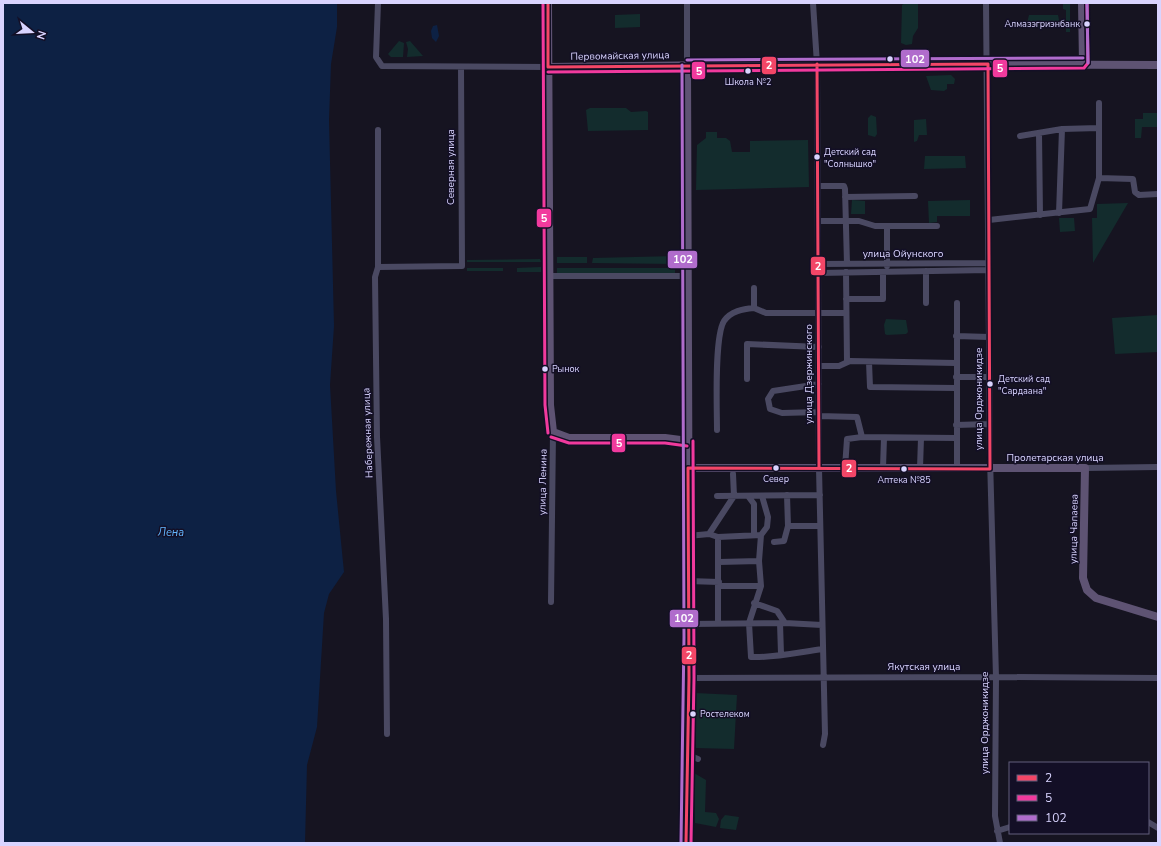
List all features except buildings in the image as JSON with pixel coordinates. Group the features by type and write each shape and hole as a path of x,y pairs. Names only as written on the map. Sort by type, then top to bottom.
{"main road":[{"name":"улица Ленина","path":"548,3 550,405 553,432"},
{"path":"1082,3 1083,63"},
{"name":"Первомайская улица","path":"548,67 1083,63 1158,65"},
{"path":"686,843 689,678 687,65"},
{"path":"553,432 569,438 665,438 688,441"},
{"name":"Пролетарская улица","path":"688,468 1084,468"},
{"name":"улица Чапаева","path":"1084,468 1084,578 1087,590 1101,600 1158,617"}],"street":[{"name":"Первомайская улица","path":"378,3 376,57 382,66 548,67"},
{"path":"687,3 687,65"},
{"name":"улица Дзержинского","path":"813,3 817,64 819,468 825,734 823,745"},
{"name":"улица Орджоникидзе","path":"986,3 988,64 989,424 996,677 995,816 1000,843"},
{"name":"Северная улица","path":"378,268 462,266 461,67"},
{"path":"989,220 1090,209 1099,178 1099,103"},
{"path":"1020,136 1062,129 1099,128"},
{"path":"1059,212 1062,129"},
{"name":"Набережная улица","path":"378,130 378,268 375,277 376,387 386,619 387,734"},
{"path":"1039,133 1040,214"},
{"path":"1099,178 1133,179 1135,192 1139,195 1158,194"},
{"path":"818,186 844,186 847,264"},
{"path":"845,197 915,196"},
{"path":"818,221 845,221 887,226 937,226"},
{"path":"846,299 883,299 887,226"},
{"name":"улица Ойунского","path":"818,264 989,263"},
{"name":"улица Ойунского","path":"818,273 989,270"},
{"path":"926,271 926,302"},
{"path":"846,272 847,362"},
{"path":"550,276 688,276"},
{"path":"754,288 754,308"},
{"path":"957,303 957,469"},
{"path":"717,430 717,372 720,330 725,320 731,314 754,308 766,314 846,313"},
{"path":"956,336 989,337"},
{"path":"747,379 747,344 819,348"},
{"path":"819,366 839,366 847,362 956,362"},
{"path":"869,362 870,387 956,388"},
{"path":"956,378 989,378"},
{"path":"819,384 773,391 768,399 770,409 782,413 857,417 862,437"},
{"path":"956,425 989,424"},
{"name":"улица Ленина","path":"551,602 553,432"},
{"path":"845,468 847,439 862,437 956,438"},
{"path":"883,468 884,438"},
{"path":"920,468 921,438"},
{"name":"Пролетарская улица","path":"1084,468 1158,467"},
{"path":"709,534 734,496 733,474"},
{"path":"774,542 784,541 788,526 787,495"},
{"path":"717,496 820,495"},
{"path":"748,496 754,504 761,586 754,603 749,623 751,658 768,658 781,654 823,649"},
{"path":"688,536 709,534 718,537 757,535 767,527 768,517 762,496"},
{"path":"788,526 820,526"},
{"path":"718,537 718,622"},
{"path":"719,562 759,561"},
{"path":"688,581 761,586"},
{"path":"754,603 777,611 782,623 781,654"},
{"path":"689,624 718,622 782,623 822,626"},
{"name":"Якутская улица","path":"689,678 1158,678"},
{"path":"688,754 698,758"},
{"path":"1149,823 1158,828"},
{"path":"997,831 1009,827"}],"green space":[{"path":"905,3 918,3 918,28 913,36 912,44 906,45 901,43 902,5"},
{"path":"1063,3 1070,3 1070,32 1066,32 1066,10 1063,9"},
{"path":"640,14 640,27 615,28 615,15"},
{"path":"1029,15 1058,15 1060,25 1055,28 1030,28 1027,23"},
{"path":"399,41 404,43 403,57 391,57 388,54"},
{"path":"410,41 423,56 407,57 408,49 406,42"},
{"path":"951,75 955,79 954,84 947,84 947,89 944,91 931,90 926,76"},
{"path":"590,108 626,108 631,112 646,111 648,112 648,130 588,131 586,110"},
{"path":"1143,113 1158,113 1158,127 1142,127 1141,138 1135,138 1135,119 1143,119"},
{"path":"871,115 876,117 877,134 875,137 868,135 868,118"},
{"path":"926,119 927,135 919,135 917,141 914,142 914,120"},
{"path":"706,132 717,132 717,138 726,138 730,141 732,152 750,152 750,141 808,140 809,187 696,190 697,145 706,138"},
{"path":"925,156 965,156 966,168 924,169"},
{"path":"852,200 865,201 865,214 851,214"},
{"path":"970,200 970,216 937,216 937,222 929,223 928,201"},
{"path":"1128,203 1093,263 1092,218 1097,218 1097,204"},
{"path":"1059,218 1074,218 1075,231 1060,232"},
{"path":"676,256 676,264 592,263 593,258"},
{"path":"557,257 587,257 587,263 557,263"},
{"path":"540,259 541,262 467,262 467,260"},
{"path":"541,267 541,272 517,272 517,268"},
{"path":"467,268 503,268 503,271 467,271"},
{"path":"557,268 675,268 675,275 557,274"},
{"path":"1158,315 1158,352 1115,354 1112,318"},
{"path":"886,319 906,320 908,332 906,334 885,334 884,325"},
{"path":"695,693 737,695 734,749 696,748"},
{"path":"694,773 706,780 705,812 716,813 719,819 716,827 695,823"},
{"path":"725,815 739,817 736,830 720,828 721,820"}],"water":[{"name":"Лена","path":"3,3 337,3 337,27 331,64 329,120 334,326 330,385 336,491 344,572 329,594 324,613 317,727 307,765 305,843 3,843"},
{"path":"437,25 439,36 436,42 432,38 431,31 433,26"}],"transit line":[{"name":"5","path":"543,3 545,405 548,433"},
{"name":"2","path":"548,3 548,67"},
{"name":"5","path":"548,72 1084,68 1088,63 1087,3"},
{"name":"102","path":"1087,3 1088,63"},
{"name":"102","path":"687,60 1083,58"},
{"name":"2","path":"817,64 819,468"},
{"name":"2","path":"548,67 988,64 990,469 688,468"},
{"name":"102","path":"681,843 684,637 682,65"},
{"name":"5","path":"551,437 569,443 665,443 687,446"},
{"name":"5","path":"691,843 694,678 693,441"},
{"name":"2","path":"686,843 689,678 688,468"}],"place":[{"name":"Алмазэгриэнбанк","path":"1087,24"},
{"name":"Школа №2","path":"748,71"},
{"name":"Детский сад \"Солнышко\"","path":"817,157"},
{"name":"Рынок","path":"545,369"},
{"name":"Детский сад \"Сардаана\"","path":"990,384"},
{"name":"Север","path":"776,468"},
{"name":"Аптека №85","path":"904,469"},
{"name":"Ростелеком","path":"693,714"}]}
